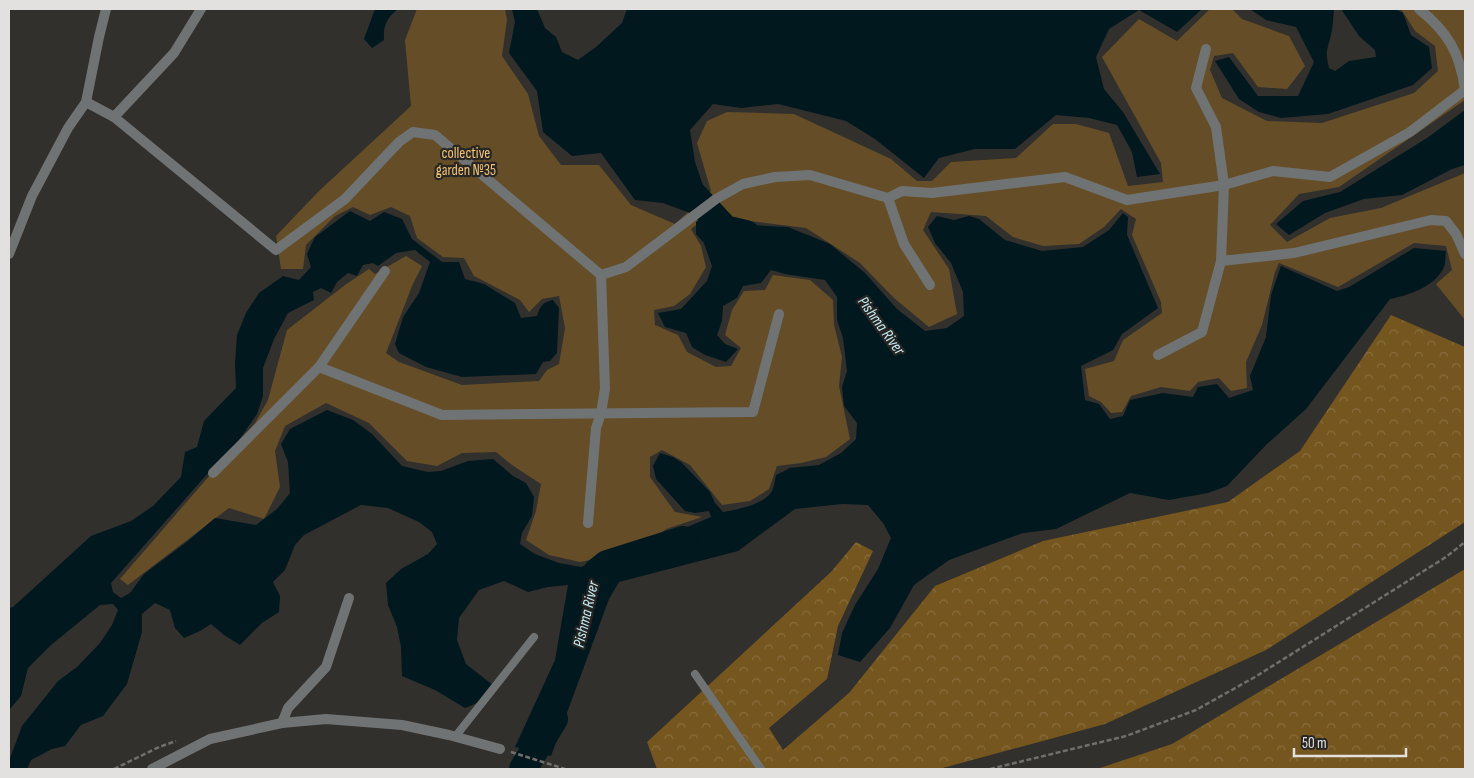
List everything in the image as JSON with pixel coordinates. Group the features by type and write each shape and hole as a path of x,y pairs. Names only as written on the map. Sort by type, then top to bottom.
{"street":[{"path":"9,254 32,196 68,128 86,102 98,37 106,9"},
{"path":"114,116 174,53 201,9"},
{"path":"601,275 626,267 716,200 743,184 776,177 810,175 888,198 902,191 932,194 1065,177 1127,200 1224,184 1273,171 1330,178 1410,132 1465,90 1462,70 1451,41 1419,9"},
{"path":"1158,355 1202,332 1221,261 1224,184 1216,126 1196,88 1206,49"},
{"path":"86,102 114,116 276,250 345,199 400,142 413,132 435,135 601,275 605,389 596,428 588,522"},
{"path":"888,198 904,244 930,285"},
{"path":"1221,261 1294,253 1431,220 1446,221 1456,234 1465,254"},
{"path":"213,473 319,367 385,271"},
{"path":"319,367 442,415 753,412 779,314"},
{"path":"282,723 288,708 326,666 349,598"},
{"path":"152,769 210,739 282,723 326,720 402,725 500,748"}],"lane":[{"path":"455,737 534,637"},
{"path":"695,674 760,769"}],"path":[{"path":"990,769 1126,736 1196,710 1263,672 1446,558 1465,542"},
{"path":"500,748 564,769"}],"green space":[{"name":"collective garden №35","path":"417,9 505,9 507,20 502,56 528,94 539,136 561,165 599,165 631,205 675,224 711,191 697,143 707,121 727,112 794,114 891,159 917,181 932,181 951,162 1016,158 1053,124 1076,124 1109,133 1128,186 1163,182 1161,163 1102,57 1139,19 1177,41 1210,9 1232,9 1242,19 1289,36 1305,66 1287,89 1258,87 1233,53 1214,56 1210,70 1222,98 1267,121 1322,123 1414,93 1438,71 1435,46 1415,31 1401,9 1465,9 1465,100 1339,187 1299,194 1270,225 1287,242 1330,218 1381,208 1465,173 1465,320 1436,284 1452,270 1446,246 1414,243 1338,287 1279,263 1262,325 1246,362 1247,388 1231,391 1219,378 1198,382 1190,391 1161,387 1131,396 1122,412 1111,413 1101,402 1089,396 1085,369 1114,361 1123,340 1162,313 1161,302 1132,235 1136,219 1121,209 1104,227 1079,244 1043,246 1013,237 986,216 931,212 923,230 949,269 957,314 929,327 894,298 860,263 806,228 734,219 716,210 691,229 701,246 706,267 690,294 674,306 654,310 655,325 678,335 687,352 716,367 731,366 741,348 725,335 732,310 744,291 765,290 773,275 810,280 833,300 834,325 842,357 839,386 850,439 826,457 777,466 769,489 750,501 722,505 690,465 662,450 650,457 650,477 675,512 702,517 666,529 639,550 580,562 549,555 526,540 536,511 541,484 496,452 462,453 437,466 407,461 369,423 326,403 285,426 275,451 280,487 264,519 229,508 128,585 120,579 255,423 268,400 287,330 369,269 375,274 406,256 422,266 412,286 386,353 399,362 462,385 539,381 547,370 559,364 565,328 559,296 542,299 529,312 520,300 474,276 464,258 443,257 417,238 410,216 391,207 370,215 353,207 335,216 306,245 303,269 281,269 276,236 319,191 411,106 405,40"},
{"path":"1391,315 1465,347 1465,522 1266,650 1105,724 939,769 657,769 647,742 831,572 856,542 873,551 838,626 827,679 769,728 783,750 849,693 935,586 1043,541 1228,502 1300,451"},
{"path":"1465,569 1465,769 1097,769 1172,744"}],"water":[{"path":"375,9 398,9 386,22 384,40 372,48 364,39"},
{"path":"512,9 537,9 545,28 556,37 562,52 578,60 596,47 622,23 627,9 1202,9 1177,32 1139,10 1109,29 1096,57 1104,89 1123,112 1160,174 1137,177 1132,152 1117,125 1089,118 1056,115 1015,149 975,149 939,158 924,178 875,139 846,121 778,104 741,108 713,104 690,130 695,162 706,194 690,213 663,203 635,200 601,153 572,156 543,132 537,91 509,53 515,22"},
{"path":"1250,9 1339,9 1334,10 1332,32 1327,51 1329,68 1335,71 1349,61 1376,57 1375,50 1359,36 1341,9 1395,9 1403,13 1411,35 1429,47 1432,68 1413,85 1328,114 1281,118 1259,112 1239,99 1215,61 1229,57 1258,96 1298,96 1314,62 1296,27 1266,20"},
{"path":"1465,110 1465,165 1452,169 1402,195 1364,199 1325,213 1289,235 1276,224 1303,201 1340,192 1427,138"},
{"path":"350,211 370,221 384,212 402,219 412,239 442,262 459,262 465,279 484,284 515,303 521,318 537,316 542,305 553,300 559,308 557,353 550,361 543,362 536,374 462,377 426,367 399,353 395,344 403,317 419,293 430,262 415,250 396,253 378,266 373,263 363,265 357,276 348,273 337,282 331,293 321,288 313,292 314,300 288,313 274,339 263,368 263,396 257,414 225,460 209,472 111,583 113,592 121,598 130,593 144,574 215,518 256,525 277,509 290,493 288,462 281,444 290,429 327,410 353,420 372,434 402,466 428,472 441,471 468,461 493,459 513,476 526,483 534,497 532,516 522,533 520,544 535,554 559,563 581,567 597,561 645,554 669,532 685,528 711,517 709,511 695,513 685,511 656,479 653,466 660,453 681,462 710,492 715,503 723,512 743,508 757,503 768,496 772,491 776,475 790,468 819,465 841,453 856,439 857,423 844,406 842,387 847,371 843,338 837,320 837,297 825,280 771,270 761,283 743,286 737,298 723,306 722,321 717,335 725,344 738,349 726,362 705,355 692,347 686,333 665,327 658,313 681,309 707,281 712,266 704,243 696,234 696,222 707,214 722,220 749,225 788,227 830,244 865,273 897,309 925,331 947,328 964,316 963,292 951,263 935,243 928,227 937,216 954,220 969,216 979,219 1005,240 1042,251 1083,247 1109,230 1123,213 1128,217 1127,235 1158,308 1122,334 1113,350 1081,366 1085,400 1099,404 1110,419 1123,416 1130,400 1163,393 1193,397 1198,387 1217,384 1229,398 1253,390 1250,376 1266,337 1271,295 1281,266 1337,291 1349,287 1414,248 1446,251 1445,264 1440,274 1421,289 1390,299 1306,409 1266,445 1227,486 1208,493 1169,500 1130,493 1056,529 1023,533 949,560 914,585 890,628 860,662 838,655 842,633 855,605 878,569 891,538 883,523 868,505 842,504 795,509 738,551 619,582 609,599 551,756 515,747 555,660 568,585 528,592 504,581 479,590 459,618 457,640 466,664 494,686 482,701 465,708 435,690 402,676 401,647 397,627 388,605 386,583 401,569 428,554 437,544 432,532 419,522 388,508 361,505 304,535 295,545 285,570 273,582 280,596 279,612 262,623 240,645 211,624 184,638 175,628 170,610 155,603 142,614 142,632 127,684 103,716 81,725 65,746 52,749 31,760 27,769 9,769 9,761 22,726 58,681 77,667 100,643 112,625 118,610 113,604 100,605 51,645 28,668 21,696 9,710 9,608 13,607 91,536 131,521 153,506 181,477 185,452 197,447 204,421 236,388 237,335 246,313 259,293 283,276 299,280 311,267 307,254 315,237"}],"waterway":[{"name":"Pishma River","path":"678,173 688,189 725,229 746,234"},
{"name":"Pishma River","path":"597,572 607,564 683,540"},
{"name":"Pishma River","path":"523,769 554,719"}]}
